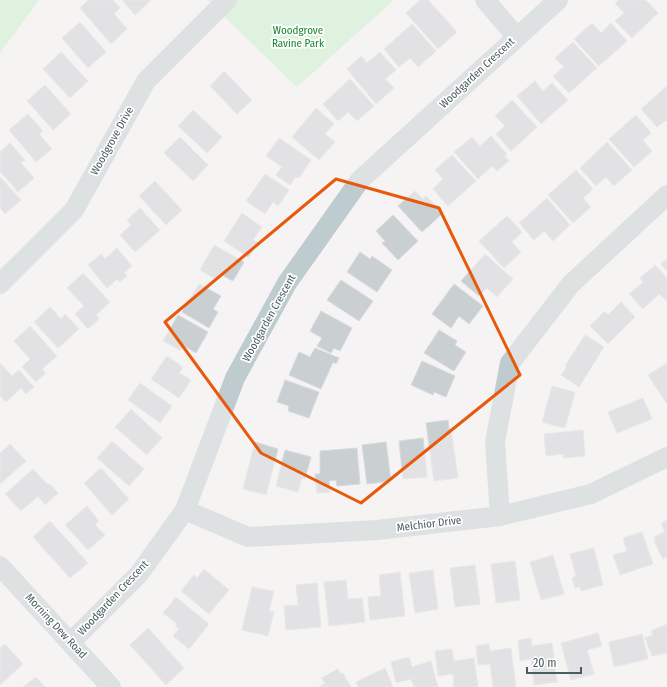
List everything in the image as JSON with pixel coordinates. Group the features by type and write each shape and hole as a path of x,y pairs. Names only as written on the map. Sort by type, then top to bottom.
{"street":[{"name":"Woodgrove Drive","path":"0,284 74,210 146,82 227,0"},
{"path":"485,0 516,36"},
{"name":"Woodgarden Crescent","path":"71,642 139,574 185,510 235,378 286,283 360,180 516,36 558,0"},
{"path":"500,516 495,442 510,364 571,284 667,195"},
{"name":"Melchior Drive","path":"185,510 248,537 377,530 500,516 591,494 667,457"},
{"name":"Morning Dew Road","path":"0,566 111,687"}],"highlighted area":[{"path":"336,179 439,208 520,375 361,503 261,453 165,322"}],"green space":[{"path":"0,0 39,0 0,53"},
{"name":"Woodgrove Ravine Park","path":"207,0 394,0 297,87"}],"building":[{"path":"88,0 113,0 120,8 114,14 127,29 111,44 80,8"},
{"path":"122,0 151,0 135,15"},
{"path":"420,0 428,0 457,32 438,49 406,13"},
{"path":"619,0 646,0 658,13 632,38 615,21 624,13 615,3"},
{"path":"80,22 106,52 88,68 62,38"},
{"path":"592,23 601,33 611,23 627,41 599,66 574,39"},
{"path":"412,24 436,51 418,67 410,58 399,67 384,49"},
{"path":"573,42 597,68 569,93 553,76 564,67 555,58"},
{"path":"61,52 88,81 70,98 43,69"},
{"path":"380,52 396,70 385,79 394,88 376,104 347,69 361,56 367,63"},
{"path":"224,71 252,100 237,114 210,86"},
{"path":"350,79 374,106 357,121 348,112 338,121 323,104"},
{"path":"535,81 543,91 552,83 568,100 541,124 517,96"},
{"path":"45,85 71,114 53,130 27,101"},
{"path":"667,86 667,121 666,120 657,127 641,109"},
{"path":"512,100 537,127 511,151 496,134 505,126 495,116"},
{"path":"316,108 334,124 325,134 335,142 319,160 292,137"},
{"path":"193,110 222,137 207,153 178,126"},
{"path":"28,114 43,131 39,134 52,149 36,162 9,130"},
{"path":"636,115 651,133 643,140 652,151 634,167 609,139"},
{"path":"491,136 507,154 505,156 509,161 497,171 492,166 478,179 454,152 472,137 480,146"},
{"path":"180,137 208,165 193,181 164,153"},
{"path":"279,138 311,160 299,178 296,177 290,185 276,175 282,167 266,156"},
{"path":"607,142 632,170 614,186 606,177 596,186 580,168"},
{"path":"10,143 25,160 21,163 34,178 18,192 0,171 0,152"},
{"path":"452,155 476,181 448,206 433,189 443,179 435,170"},
{"path":"576,170 593,189 583,198 591,207 573,223 548,195"},
{"path":"265,174 289,190 278,206 273,202 265,214 246,201"},
{"path":"0,177 21,200 5,214 0,208"},
{"path":"155,181 182,210 166,225 139,196"},
{"path":"415,191 423,199 426,196 443,213 422,232 398,206"},
{"path":"547,198 570,225 553,241 544,231 534,240 519,223"},
{"path":"140,208 160,230 135,252 120,235 131,225 127,220"},
{"path":"242,213 262,227 253,240 258,243 248,257 224,241"},
{"path":"393,215 418,241 398,260 382,243 385,241 376,231"},
{"path":"507,216 522,232 512,242 521,252 504,268 479,241"},
{"path":"214,245 244,262 233,281 220,274 217,280 200,270"},
{"path":"117,248 132,266 124,273 127,276 120,282 117,279 107,288 88,265 101,254 105,259"},
{"path":"360,252 370,259 372,256 392,270 377,292 347,272"},
{"path":"485,254 513,279 497,297 487,288 479,296 461,281"},
{"path":"667,259 667,271 661,264"},
{"path":"655,265 667,278 667,301 659,294 643,309 629,294 643,282 640,278"},
{"path":"83,273 110,302 96,315 99,319 88,329 75,314 84,306 67,288"},
{"path":"341,280 373,301 359,321 327,300"},
{"path":"199,284 221,296 213,309 218,312 209,328 182,312"},
{"path":"454,284 483,306 469,324 459,316 451,328 432,314"},
{"path":"621,302 635,317 608,344 590,326 605,311 608,315"},
{"path":"50,307 61,319 65,314 79,329 58,348 34,322"},
{"path":"321,311 352,328 340,351 334,348 331,353 317,346 322,338 310,331"},
{"path":"178,315 208,332 196,353 183,345 180,350 163,341"},
{"path":"30,326 57,356 42,369 46,373 36,382 22,367 30,359 14,341"},
{"path":"439,330 457,341 455,345 466,352 454,371 424,353"},
{"path":"585,335 604,347 579,387 561,375 567,367 565,366"},
{"path":"315,348 339,358 336,364 333,362 321,389 289,375 299,352 310,357"},
{"path":"167,356 183,367 179,373 191,380 179,398 151,379"},
{"path":"422,361 455,376 446,397 434,392 433,395 411,385"},
{"path":"0,363 12,376 19,370 34,387 26,394 21,388 6,402 0,395"},
{"path":"667,363 667,404 648,375"},
{"path":"285,380 319,392 309,418 288,411 289,406 277,402"},
{"path":"140,383 172,406 160,423 128,400"},
{"path":"552,386 575,392 565,428 542,422"},
{"path":"643,398 652,419 617,433 608,412"},
{"path":"131,409 162,438 147,455 115,427"},
{"path":"448,420 449,429 451,429 458,478 434,481 426,423"},
{"path":"583,430 585,456 564,458 563,454 546,456 544,434"},
{"path":"423,438 427,477 403,479 399,441"},
{"path":"112,441 144,469 129,486 97,458"},
{"path":"255,442 278,449 266,495 243,489"},
{"path":"386,442 391,481 367,484 362,445"},
{"path":"10,444 26,461 0,484 0,453"},
{"path":"357,448 360,484 337,486 336,480 329,481 330,492 317,493 315,474 320,474 320,451"},
{"path":"285,450 311,457 305,479 302,478 298,492 276,486"},
{"path":"101,468 129,499 112,515 84,483"},
{"path":"33,469 58,493 45,505 38,496 21,511 5,494"},
{"path":"87,506 99,521 95,525 105,535 88,550 65,525"},
{"path":"667,520 667,557 663,559 654,541 656,540 654,537 665,532 661,523"},
{"path":"50,521 88,563 70,578 33,537"},
{"path":"642,532 653,564 620,575 613,555 627,551 623,538"},
{"path":"594,548 603,585 581,591 580,587 575,588 572,578 576,576 570,554"},
{"path":"553,555 564,594 541,600 530,562"},
{"path":"515,561 520,600 496,603 491,564"},
{"path":"475,565 480,604 455,607 450,568"},
{"path":"204,569 229,590 209,614 181,591 194,575 197,578"},
{"path":"433,570 438,609 415,613 409,573"},
{"path":"400,572 405,616 370,620 368,597 381,596 379,575"},
{"path":"346,580 348,599 362,598 365,622 329,626 324,582"},
{"path":"317,583 321,627 286,630 284,606 298,605 296,585"},
{"path":"252,587 274,591 269,611 274,612 268,636 242,630"},
{"path":"176,597 209,624 189,649 173,636 179,629 175,626 177,624 163,613"},
{"path":"667,624 667,653 652,656 645,638 653,635 651,631"},
{"path":"148,628 184,668 166,685 130,645"},
{"path":"598,633 602,646 587,650 594,674 571,680 561,643"},
{"path":"642,634 648,659 614,667 609,642"},
{"path":"531,638 532,646 552,643 557,682 534,685 531,659 520,661 518,640"},
{"path":"5,644 23,664 0,685 0,648"},
{"path":"489,644 490,651 511,648 516,687 493,687 490,664 478,665 476,646"},
{"path":"452,649 454,661 474,658 478,687 454,687 453,674 438,676 435,651"},
{"path":"409,657 412,667 431,661 438,687 414,687 411,679 396,683 391,662"},
{"path":"385,668 393,687 358,687 356,682"},
{"path":"338,669 341,674 343,673 351,687 319,687 325,683 321,678"},
{"path":"36,677 45,687 23,687"}]}
